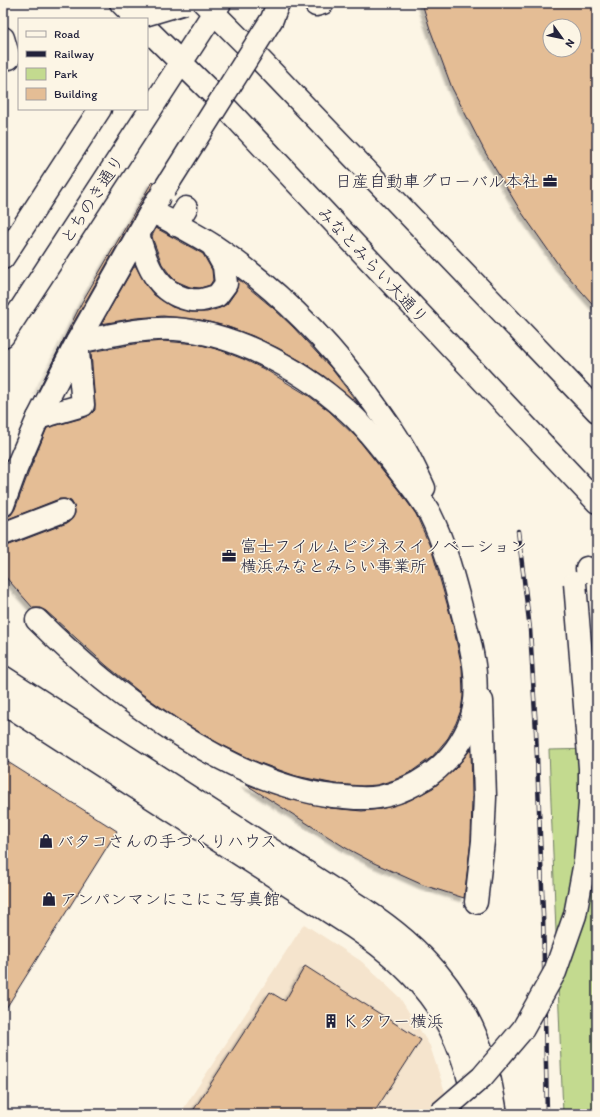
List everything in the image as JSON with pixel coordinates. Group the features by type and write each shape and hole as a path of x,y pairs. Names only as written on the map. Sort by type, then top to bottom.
{"street":[{"name":"みなとみらい大通り","path":"121,3 135,18"},
{"path":"148,26 169,3"},
{"path":"134,18 185,3"},
{"path":"3,505 16,469 38,418 77,342 151,211 272,19 278,3"},
{"path":"315,3 316,5 323,3"},
{"path":"212,6 597,411"},
{"name":"とちのき通り","path":"3,336 181,62 212,6"},
{"name":"みなとみらい大通り","path":"148,32 181,62 294,180 597,502"},
{"path":"3,258 99,110"},
{"path":"151,211 181,216 212,245 244,267 288,304 327,345 358,381 405,450 437,516 461,584 469,616 476,651 482,698 485,797 483,840 476,902"},
{"path":"138,234 147,262 158,282 170,292 185,299 201,300 217,296 226,284 224,266 212,245"},
{"path":"37,620 75,656 164,725 213,754 239,767 293,788 322,794 350,798 378,797 406,789 432,775 447,761 459,744 468,727 474,707 476,687 467,629 444,550 430,513 370,433 353,416 326,393 275,360 225,339 175,329 149,330 77,342"},
{"path":"38,418 83,405 77,342"},
{"path":"3,534 63,511"},
{"path":"439,1114 482,1077 523,1029 555,972 575,915 585,862 590,805 586,570 597,690"},
{"path":"3,676 385,923 405,939 438,973 465,1012 484,1057 492,1085 496,1114"},
{"path":"3,702 336,916 394,956 437,1005 458,1045 472,1090 476,1114"}],"shaded area":[{"path":"304,924 361,961 400,998 430,1046 447,1098 449,1114 180,1114"}],"green space":[{"path":"597,749 597,1114 563,1114 549,750"}],"building":[{"name":"日産自動車グローバル本社","path":"422,3 597,3 597,309 560,267 520,210 485,152 452,88"},
{"path":"152,182 154,183 152,188 147,193 66,336 38,391 82,302"},
{"path":"156,228 203,254 212,270 213,280 210,285 200,288 190,287 176,281 171,276 162,264 153,240 152,236"},
{"path":"135,265 146,285 154,295 172,307 191,312 207,312 227,304 236,291 238,279 293,327 331,368 360,406 324,376 301,361 253,336 228,327 201,320 163,316 136,318 101,324"},
{"name":"富士フイルムビジネスイノベーション 横浜みなとみらい事業所","path":"163,341 197,344 220,350 266,370 309,396 329,411 357,438 416,514 432,551 452,621 462,667 463,696 461,710 448,738 432,757 411,772 394,780 377,785 362,786 335,784 296,776 257,762 218,743 179,720 142,694 107,666 46,611 40,608 33,608 3,574 3,546 7,546 67,523 72,519 75,513 74,506 71,501 59,499 3,521 3,517 11,515 15,509 47,428 86,417 95,410 91,352 140,343"},
{"path":"471,749 471,840 464,898 423,885 374,863 346,848 245,784 289,799 330,808 362,811 381,809 408,801 433,788 456,768"},
{"path":"3,759 117,831 3,1013"},
{"name":"Ｋタワー横浜","path":"305,966 421,1040 373,1114 191,1114 270,992 285,1001"}],"railway":[{"path":"518,531 530,629 536,731 543,914 547,1114"}],"place":[{"name":"日産自動車グローバル本社","path":"550,181"},
{"name":"富士フイルムビジネスイノベーション 横浜みなとみらい事業所","path":"229,556"},
{"name":"バタコさんの手づくりハウス","path":"46,841"},
{"name":"アンパンマンにこにこ写真館","path":"49,899"},
{"name":"Ｋタワー横浜","path":"331,1021"}]}
